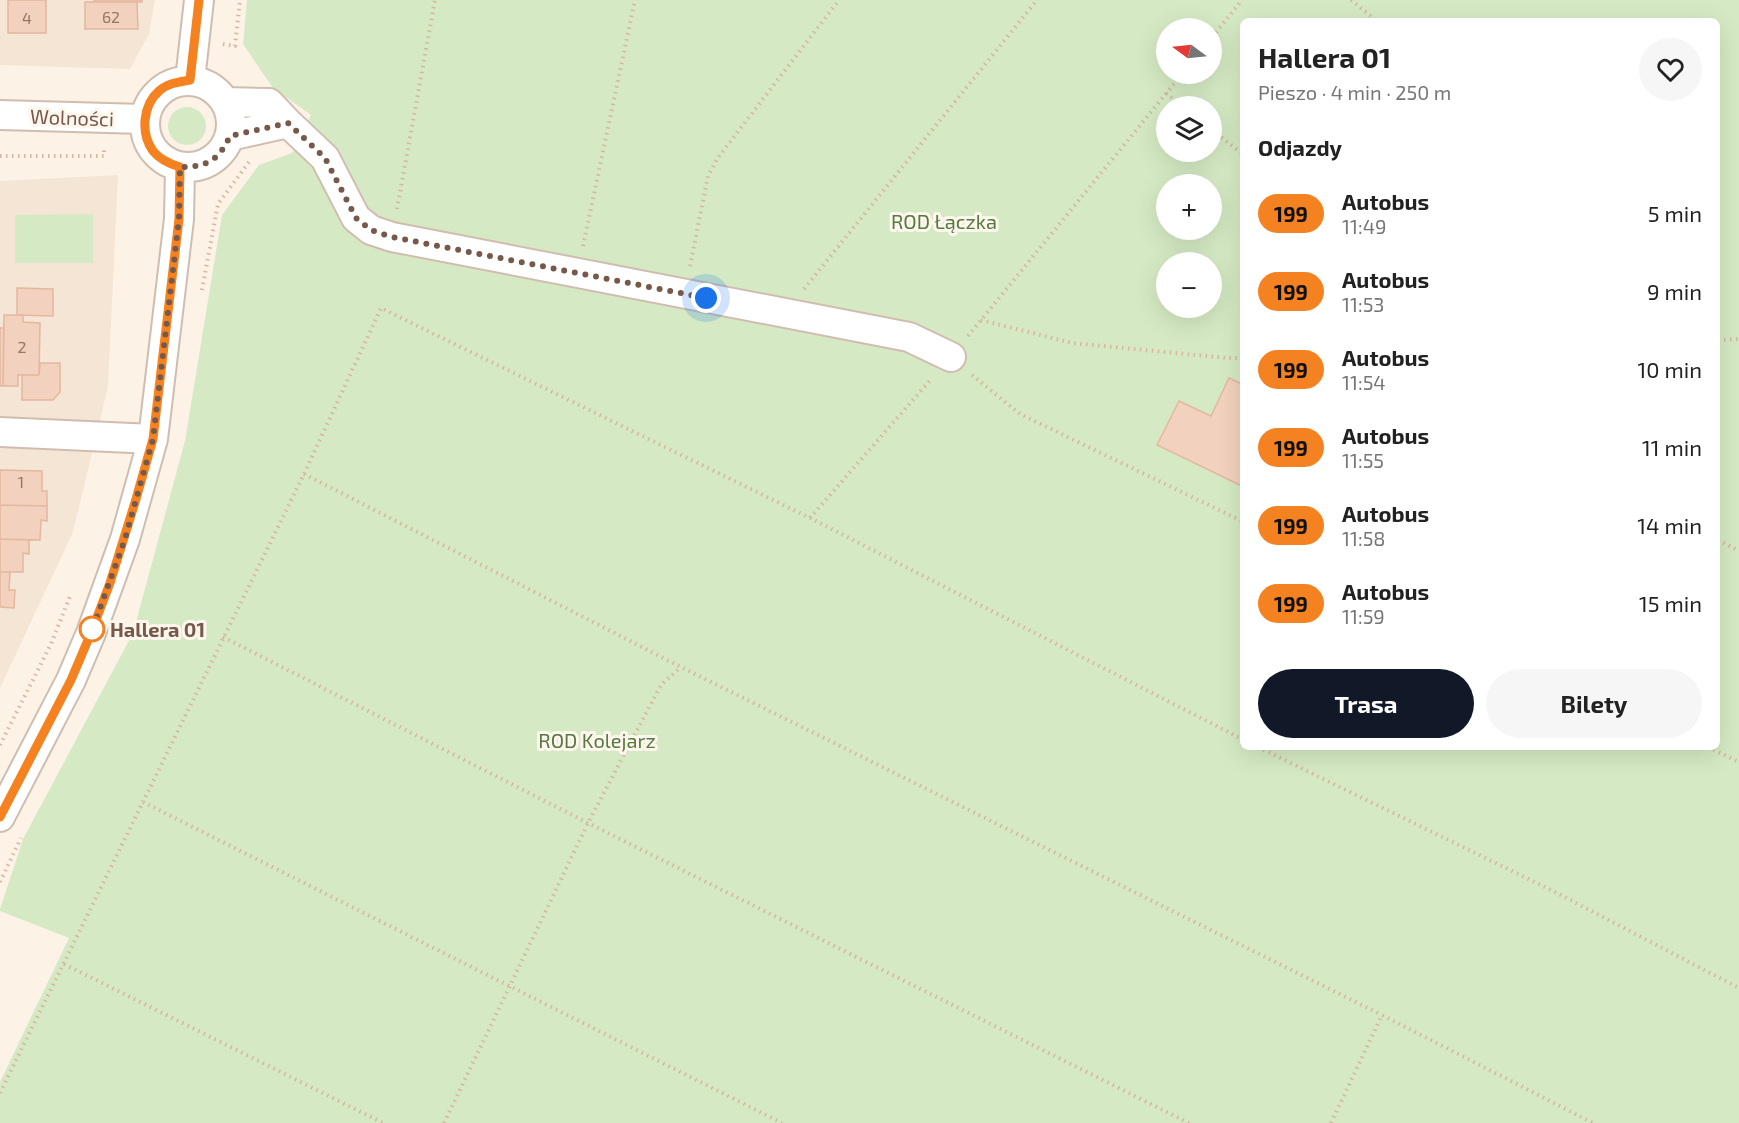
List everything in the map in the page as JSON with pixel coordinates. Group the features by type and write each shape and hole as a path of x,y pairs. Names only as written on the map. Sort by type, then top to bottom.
{"street":[{"path":"190,80 199,0"},
{"path":"190,80 210,87 225,102 231,118 230,136 223,150 211,161 196,167 180,167 165,162 153,151 145,135 144,119 149,104 159,91 174,83 190,80"},
{"path":"225,102 269,103 325,158 356,218 371,230 392,237 909,337 951,357"},
{"name":"Wolności","path":"0,115 144,119"},
{"path":"230,136 288,123"},
{"path":"0,817 71,680 91,633 125,539 153,439 179,219 180,167"},
{"path":"0,432 153,439"}],"path":[{"path":"223,44 235,46 240,0"},
{"path":"392,237 435,0"},
{"path":"577,272 635,0"},
{"path":"684,293 708,176 717,159 839,0"},
{"path":"784,314 1037,0"},
{"path":"1222,25 1242,0"},
{"path":"1351,0 1373,18"},
{"path":"810,518 951,357 1174,84"},
{"path":"1166,93 1170,96"},
{"path":"1222,138 1240,152"},
{"path":"0,156 104,156 104,150"},
{"path":"0,1093 304,474 381,308 810,518 1240,738"},
{"path":"981,320 1072,343 1240,358"},
{"path":"1720,340 1739,339"},
{"path":"951,357 1020,414 1240,520"},
{"path":"304,474 681,667 1382,1015 1593,1123"},
{"path":"1720,541 1739,551"},
{"path":"0,745 51,644 75,587"},
{"path":"223,637 588,823 1189,1123"},
{"path":"444,1123 588,823 661,685 681,667"},
{"path":"1264,750 1553,891 1739,988"},
{"path":"1714,750 1739,762"},
{"path":"142,802 782,1123"},
{"path":"63,964 382,1123"},
{"path":"1331,1123 1382,1015"}],"shaded area":[{"path":"0,0 155,0 149,34 130,69 0,65"},
{"path":"118,175 108,386 73,532 0,688 0,181"}],"green space":[{"name":"ROD Kolejarz","path":"247,0 1739,0 1739,1123 0,1123 0,1082 69,938 0,911 0,909 23,839 133,633 185,441 222,215 259,165 292,153 311,115 273,88 243,44"},
{"path":"187,107 200,113 206,126 200,139 187,145 174,139 168,126 174,113"},
{"path":"93,214 93,263 15,263 15,215"}],"building":[{"path":"8,0 46,0 46,33 8,33"},
{"path":"94,0 142,0 142,2 94,2"},
{"path":"85,2 137,2 138,29 85,29"},
{"path":"17,288 53,289 53,316 17,315"},
{"path":"4,315 23,315 23,322 40,323 39,375 18,375 18,386 3,386"},
{"path":"0,328 4,328 3,386 0,386"},
{"path":"40,363 60,363 60,392 53,400 22,400 22,375 39,375"},
{"path":"1229,378 1240,383 1240,485 1157,445 1179,401 1211,416"},
{"path":"0,470 42,471 42,491 47,491 47,506 0,505"},
{"path":"0,505 47,506 47,521 41,520 40,540 0,539"},
{"path":"0,539 29,540 29,554 23,553 23,572 0,572"},
{"path":"0,572 10,572 9,590 15,590 14,608 0,607"}],"bus line":[{"name":"199","path":"0,817 71,680 91,633 125,539 153,439 179,219 180,167 165,162 153,151 145,135 144,119 149,104 159,91 174,83 190,80 199,0"}],"place":[{"name":"Hallera 01","path":"92,629"}],"route":[{"path":"92,629 91,633 125,539 153,439 179,219 180,167 196,167 211,161 223,150 230,136 288,123 325,158 356,218 371,230 392,237 706,298"}],"park label":[{"name":"ROD Łączka","path":"944,221"}]}
